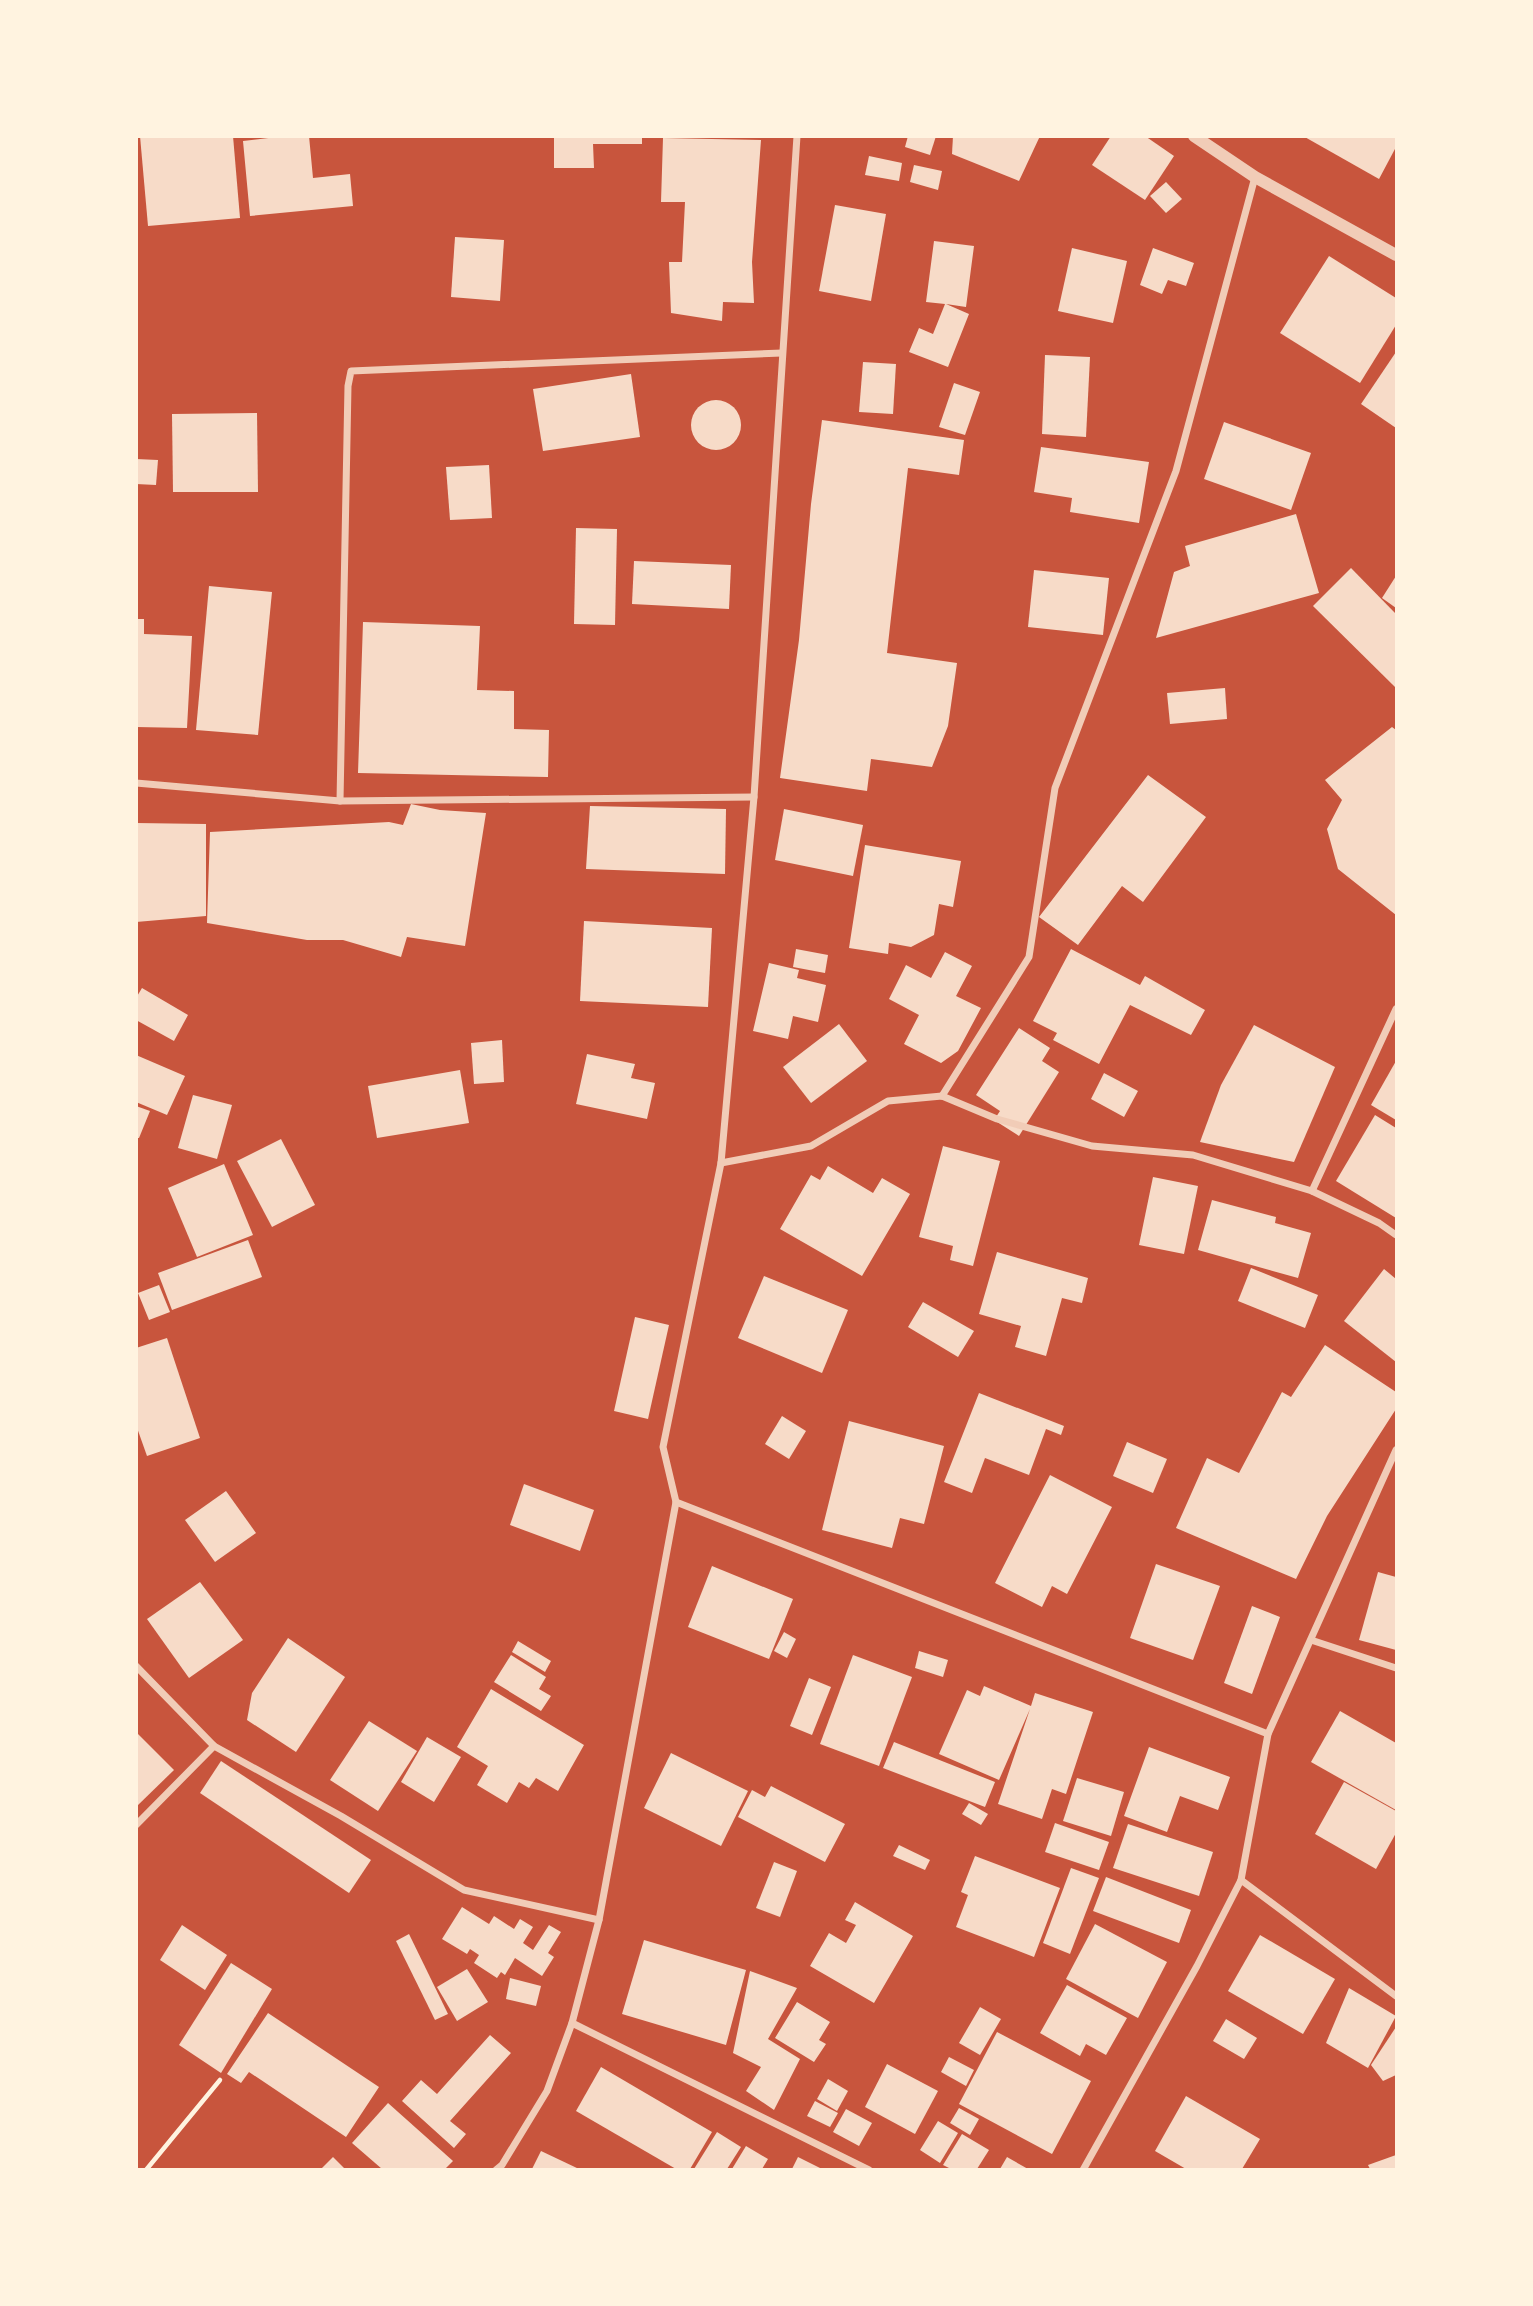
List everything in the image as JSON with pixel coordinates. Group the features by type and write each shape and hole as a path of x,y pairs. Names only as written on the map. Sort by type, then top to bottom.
{"street":[{"path":"496,2169 502,2165 547,2091 572,2023 599,1920 676,1502 663,1447 722,1163 754,797 797,136"},
{"path":"1194,136 1255,177 1396,254"},
{"path":"942,1096 1029,957 1055,788 1176,471 1255,177"},
{"path":"340,801 348,386 351,371 782,353"},
{"path":"136,783 340,801 754,797"},
{"path":"1311,1191 1396,1009"},
{"path":"722,1163 811,1146 888,1101 942,1096 997,1119 1091,1146 1192,1155 1311,1191 1380,1223 1396,1235"},
{"path":"1083,2169 1197,1966 1241,1880 1268,1734 1396,1450"},
{"path":"676,1502 1268,1734"},
{"path":"1311,1640 1396,1668"},
{"path":"136,1666 214,1746 341,1816 464,1890 599,1920"},
{"path":"136,1825 214,1746"},
{"path":"1241,1880 1396,1996"},
{"path":"572,2023 869,2169"}],"path":[{"path":"146,2169 220,2080"}],"building":[{"path":"140,136 233,136 240,218 148,226"},
{"path":"309,136 313,178 350,174 353,206 250,216 243,141"},
{"path":"554,136 642,136 642,144 593,144 594,168 554,168"},
{"path":"908,136 936,136 930,155 905,147"},
{"path":"953,136 1040,136 1019,181 952,154"},
{"path":"1111,136 1145,136 1174,156 1145,200 1092,165"},
{"path":"1303,136 1396,136 1396,147 1379,179"},
{"path":"663,138 761,140 752,262 754,303 723,302 722,321 671,313 669,262 682,262 685,202 661,202"},
{"path":"869,156 902,163 899,181 865,175"},
{"path":"914,165 942,171 938,190 910,182"},
{"path":"1166,182 1182,199 1166,213 1150,196"},
{"path":"835,205 886,214 871,301 819,291"},
{"path":"455,237 504,240 500,301 451,297"},
{"path":"934,241 974,246 966,307 946,304 969,314 948,367 909,352 919,328 933,334 945,304 926,302"},
{"path":"1072,248 1127,261 1113,323 1058,311"},
{"path":"1153,248 1194,263 1186,286 1168,280 1162,294 1140,285"},
{"path":"1329,256 1396,298 1396,325 1360,383 1280,333"},
{"path":"1396,352 1396,428 1361,404"},
{"path":"1045,355 1090,357 1086,437 1042,434"},
{"path":"863,362 896,364 893,414 859,412"},
{"path":"631,374 640,437 543,451 533,389"},
{"path":"954,383 980,392 965,435 939,427"},
{"path":"716,400 734,407 741,425 734,443 716,450 698,443 691,425 698,407"},
{"path":"257,413 258,492 173,492 172,414"},
{"path":"822,420 964,440 959,475 908,468 887,653 957,663 948,726 932,767 871,759 867,791 780,778 799,640 811,504"},
{"path":"1224,422 1311,453 1291,510 1204,479"},
{"path":"1041,447 1149,462 1139,523 1070,512 1072,498 1034,492"},
{"path":"136,459 158,460 156,485 136,484"},
{"path":"489,465 492,518 450,520 446,467"},
{"path":"1296,514 1319,593 1156,638 1174,572 1190,566 1185,546"},
{"path":"576,528 617,529 615,625 574,624"},
{"path":"634,561 731,565 729,609 632,604"},
{"path":"1351,568 1396,614 1395,687 1313,606"},
{"path":"1034,570 1109,578 1103,635 1028,627"},
{"path":"1396,576 1396,608 1382,598"},
{"path":"209,586 272,592 258,735 196,730"},
{"path":"136,619 144,619 144,634 192,636 187,728 136,727"},
{"path":"363,622 480,626 477,690 514,691 514,729 549,730 548,777 358,773"},
{"path":"1225,688 1227,719 1170,724 1167,693"},
{"path":"1392,727 1396,730 1396,915 1338,869 1327,829 1342,800 1325,780"},
{"path":"1148,775 1206,817 1143,902 1122,886 1078,945 1039,917"},
{"path":"411,804 440,810 486,813 465,946 407,937 401,957 343,940 307,940 207,923 210,832 389,822 403,825"},
{"path":"590,806 726,809 725,874 586,869"},
{"path":"784,809 863,825 853,876 775,860"},
{"path":"136,823 206,824 206,916 136,922"},
{"path":"865,845 961,861 953,907 939,904 934,935 911,947 889,943 888,954 849,948"},
{"path":"584,921 712,928 708,1007 580,1001"},
{"path":"796,949 828,955 825,973 793,967"},
{"path":"1071,949 1140,985 1145,976 1205,1010 1191,1035 1130,1005 1099,1064 1053,1040 1057,1033 1033,1021"},
{"path":"945,952 972,966 956,996 981,1008 958,1051 941,1063 904,1044 919,1015 889,999 906,965 931,978"},
{"path":"769,963 799,970 797,978 826,985 818,1022 793,1016 788,1039 753,1031"},
{"path":"142,988 188,1015 174,1041 136,1020 136,998"},
{"path":"839,1024 867,1061 811,1103 783,1067"},
{"path":"1254,1025 1335,1067 1294,1162 1200,1142 1221,1085"},
{"path":"1019,1028 1050,1048 1042,1061 1059,1072 1019,1136 994,1120 1000,1111 976,1095"},
{"path":"502,1040 504,1082 474,1084 471,1043"},
{"path":"587,1054 635,1064 631,1078 655,1083 647,1119 576,1104"},
{"path":"136,1055 185,1076 167,1115 136,1102"},
{"path":"1396,1061 1396,1120 1371,1105"},
{"path":"460,1070 469,1123 377,1138 368,1086"},
{"path":"1104,1073 1138,1091 1124,1117 1091,1099"},
{"path":"193,1095 232,1105 217,1159 178,1148"},
{"path":"136,1106 150,1111 139,1138 136,1138"},
{"path":"1375,1115 1396,1128 1396,1218 1336,1181"},
{"path":"281,1139 315,1205 272,1227 237,1161"},
{"path":"943,1146 1000,1161 973,1266 950,1260 953,1246 919,1237"},
{"path":"224,1164 253,1235 197,1257 168,1188"},
{"path":"828,1166 873,1193 882,1178 910,1194 862,1276 780,1229 811,1175 820,1180"},
{"path":"1153,1177 1198,1186 1184,1254 1139,1245"},
{"path":"1212,1200 1276,1217 1275,1223 1311,1233 1298,1278 1198,1250"},
{"path":"248,1240 262,1277 172,1310 158,1273"},
{"path":"997,1252 1088,1278 1082,1303 1062,1298 1046,1356 1015,1347 1021,1326 979,1314"},
{"path":"1251,1268 1318,1295 1305,1328 1238,1301"},
{"path":"1384,1269 1396,1279 1396,1362 1344,1321"},
{"path":"764,1276 848,1310 822,1373 738,1338"},
{"path":"159,1285 170,1312 149,1320 138,1293"},
{"path":"923,1302 974,1331 958,1357 908,1327"},
{"path":"635,1317 669,1325 648,1419 614,1411"},
{"path":"167,1338 200,1438 147,1456 136,1425 136,1348"},
{"path":"1325,1345 1396,1392 1396,1409 1327,1516 1296,1579 1176,1528 1207,1458 1239,1473 1282,1392 1291,1397"},
{"path":"979,1393 1064,1426 1061,1435 1046,1429 1029,1475 985,1458 972,1493 944,1482"},
{"path":"782,1416 806,1431 789,1459 765,1444"},
{"path":"849,1421 944,1446 924,1524 900,1518 892,1548 822,1530"},
{"path":"1127,1442 1167,1459 1153,1493 1113,1476"},
{"path":"1050,1475 1112,1507 1067,1594 1052,1586 1042,1607 995,1583"},
{"path":"524,1484 594,1510 580,1551 510,1525"},
{"path":"226,1491 256,1533 215,1562 185,1520"},
{"path":"1156,1564 1220,1586 1193,1660 1130,1638"},
{"path":"712,1566 793,1599 769,1659 688,1627"},
{"path":"1378,1572 1396,1577 1396,1650 1359,1640"},
{"path":"200,1582 243,1640 189,1678 147,1619"},
{"path":"1252,1606 1280,1617 1252,1694 1224,1683"},
{"path":"784,1632 796,1639 787,1658 774,1651"},
{"path":"288,1638 345,1677 296,1752 247,1720 252,1693"},
{"path":"518,1641 551,1661 545,1672 512,1652"},
{"path":"919,1651 948,1660 943,1677 915,1668"},
{"path":"511,1655 546,1677 539,1689 551,1696 541,1711 494,1682"},
{"path":"853,1655 912,1677 879,1766 820,1744"},
{"path":"809,1678 831,1687 812,1735 790,1726"},
{"path":"984,1686 1031,1706 1035,1693 1093,1712 1066,1794 1052,1789 1042,1819 998,1804 1030,1709 999,1780 939,1754 967,1690 980,1696"},
{"path":"491,1689 584,1745 558,1791 536,1778 529,1788 519,1782 507,1803 477,1785 488,1766 457,1747"},
{"path":"1340,1711 1396,1743 1396,1810 1311,1762"},
{"path":"369,1721 417,1751 378,1811 330,1780"},
{"path":"136,1732 174,1770 136,1807"},
{"path":"427,1737 461,1757 434,1802 401,1782"},
{"path":"894,1742 995,1782 985,1807 883,1768"},
{"path":"1149,1747 1230,1777 1218,1810 1180,1796 1167,1832 1124,1816"},
{"path":"671,1753 748,1791 721,1846 644,1808"},
{"path":"221,1761 371,1860 349,1893 200,1793"},
{"path":"1077,1778 1124,1792 1111,1836 1063,1821"},
{"path":"1344,1782 1396,1811 1396,1833 1376,1869 1315,1834"},
{"path":"771,1786 845,1824 825,1862 738,1817 752,1790 765,1797"},
{"path":"969,1803 988,1814 981,1825 962,1814"},
{"path":"1055,1823 1109,1842 1099,1870 1045,1852"},
{"path":"1128,1824 1213,1852 1199,1896 1113,1868"},
{"path":"899,1845 930,1860 925,1870 893,1856"},
{"path":"975,1856 1060,1888 1034,1957 956,1927 968,1895 961,1892"},
{"path":"774,1862 797,1871 780,1917 756,1908"},
{"path":"1071,1868 1099,1878 1070,1954 1043,1943"},
{"path":"1106,1877 1191,1910 1179,1943 1093,1911"},
{"path":"855,1902 913,1936 874,2003 810,1966 829,1933 846,1943 856,1925 845,1920"},
{"path":"462,1907 489,1924 494,1916 514,1929 520,1919 533,1927 523,1943 533,1950 549,1925 561,1932 548,1953 554,1957 542,1976 515,1958 505,1975 501,1972 497,1978 474,1963 479,1955 470,1949 467,1954 442,1939"},
{"path":"1095,1924 1167,1962 1138,2018 1066,1979"},
{"path":"182,1925 227,1955 205,1990 160,1960"},
{"path":"409,1934 448,2014 435,2020 396,1941"},
{"path":"1260,1935 1335,1979 1303,2034 1228,1991"},
{"path":"644,1940 746,1970 726,2045 622,2014"},
{"path":"231,1963 272,1989 221,2073 179,2045"},
{"path":"467,1969 488,2002 457,2021 437,1987"},
{"path":"750,1971 797,1988 768,2039 800,2059 774,2110 746,2091 761,2067 733,2053"},
{"path":"510,1978 541,1986 536,2006 506,1999"},
{"path":"1067,1985 1127,2018 1106,2055 1086,2044 1080,2056 1040,2033"},
{"path":"1349,1988 1396,2016 1368,2068 1326,2043"},
{"path":"797,2002 830,2022 819,2040 826,2044 814,2062 775,2038"},
{"path":"980,2007 1001,2019 980,2055 959,2043"},
{"path":"268,2013 379,2087 346,2137 249,2072 241,2083 227,2074"},
{"path":"1226,2019 1257,2038 1244,2059 1213,2041"},
{"path":"1396,2027 1396,2075 1383,2081 1371,2065"},
{"path":"997,2032 1091,2081 1052,2154 959,2104"},
{"path":"490,2035 511,2053 450,2121 466,2134 454,2148 402,2101 421,2080 437,2094"},
{"path":"949,2057 974,2070 966,2086 941,2072"},
{"path":"887,2064 938,2091 915,2134 865,2107"},
{"path":"601,2067 712,2132 690,2169 676,2169 576,2111"},
{"path":"828,2079 848,2091 837,2111 817,2099"},
{"path":"1186,2096 1260,2139 1242,2169 1186,2169 1155,2151"},
{"path":"815,2101 838,2113 830,2127 807,2116"},
{"path":"388,2103 453,2161 445,2169 382,2169 352,2143"},
{"path":"959,2108 979,2119 970,2135 950,2123"},
{"path":"846,2109 872,2123 859,2146 833,2132"},
{"path":"938,2121 958,2133 940,2163 920,2150"},
{"path":"717,2132 741,2147 727,2169 694,2169"},
{"path":"962,2134 989,2150 977,2169 951,2169 943,2165"},
{"path":"746,2146 768,2159 762,2169 732,2169"},
{"path":"541,2151 579,2169 532,2169"},
{"path":"1396,2155 1396,2169 1370,2169 1368,2165"},
{"path":"333,2157 345,2169 321,2169"},
{"path":"798,2157 822,2169 792,2169"},
{"path":"1007,2157 1028,2169 1000,2169"}]}
